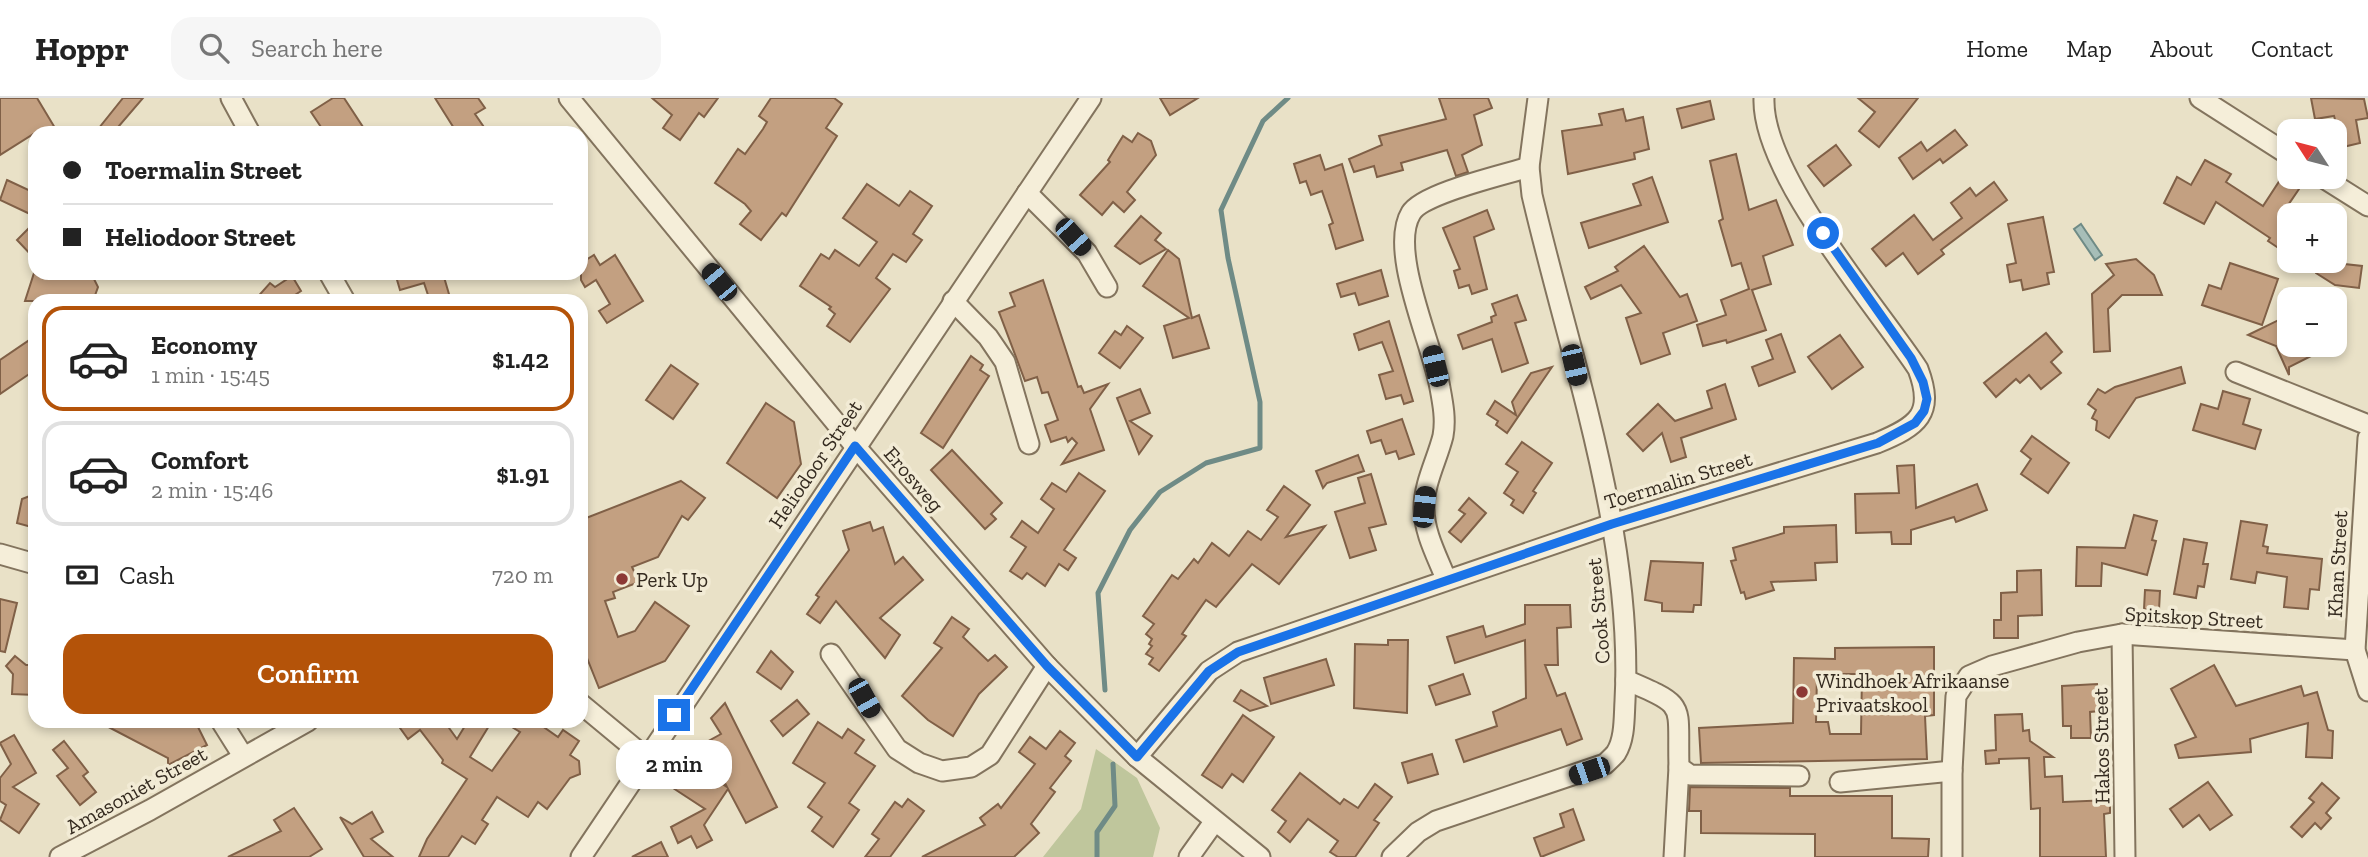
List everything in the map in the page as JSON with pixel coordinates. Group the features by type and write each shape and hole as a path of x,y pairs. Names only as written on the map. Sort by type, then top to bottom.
{"street":[{"path":"231,98 246,126"},
{"name":"Erosweg","path":"569,98 855,446 1047,666 1137,757 1260,857"},
{"name":"Heliodoor Street","path":"581,857 645,757 1091,98"},
{"name":"Cook Street","path":"1392,857 1418,832 1436,821 1605,764 1616,753 1623,734 1626,680 1623,604 1612,524 1535,208 1529,167 1538,98"},
{"name":"Toermalin Street","path":"1137,757 1209,671 1238,652 1612,524 1878,443 1915,423 1924,411 1927,399 1918,369 1789,182 1772,140 1764,98"},
{"path":"2200,98 2277,147"},
{"path":"1446,579 1425,527 1424,507 1443,435 1444,414 1431,346 1409,280 1403,250 1406,225 1412,211 1429,199 1529,167"},
{"path":"2341,189 2368,206"},
{"path":"1027,193 1087,254 1107,287"},
{"path":"953,300 988,337 1005,362 1029,444"},
{"path":"2236,372 2368,425"},
{"name":"Khan Street","path":"2368,438 2355,650 2368,691"},
{"path":"0,554 28,562"},
{"name":"Spitskop Street","path":"1952,857 1952,771 1956,696 1969,676 1992,666 2066,645 2122,634 2355,650"},
{"name":"Hakos Street","path":"2122,634 2125,857"},
{"path":"831,654 897,749 919,763 942,771 971,767 990,755 1047,666"},
{"path":"1626,680 1669,698 1678,709 1679,767 1674,857"},
{"path":"588,710 645,757"},
{"path":"225,728 243,756"},
{"name":"Amasoniet Street","path":"60,857 150,810 295,728"},
{"path":"1679,767 1690,775 1799,776"},
{"path":"1840,782 1952,771"},
{"path":"1189,857 1214,822"}],"green space":[{"path":"1096,749 1137,778 1160,828 1153,857 1043,857 1081,809"}],"water":[{"path":"2081,224 2102,255 2095,260 2074,229"}],"building":[{"path":"0,98 37,98 54,126 28,126 28,137 0,155"},
{"path":"123,98 143,98 119,126 101,126"},
{"path":"333,98 344,98 362,126 320,126 311,112"},
{"path":"435,98 478,98 485,108 475,114 483,126 453,126"},
{"path":"652,98 718,98 704,117 699,113 680,140 663,128 672,115"},
{"path":"771,98 834,98 842,104 826,128 837,136 786,216 782,213 761,240 740,224 751,211 715,183 738,149 745,154 763,129 767,122 759,116"},
{"path":"1160,98 1198,98 1170,115"},
{"path":"1439,98 1488,98 1492,108 1474,115 1482,145 1462,155 1468,172 1456,176 1447,150 1401,163 1403,170 1377,177 1374,166 1354,172 1349,159 1382,145 1379,136 1446,119"},
{"path":"1858,98 1918,98 1879,147 1859,131 1875,112"},
{"path":"2311,98 2364,99 2368,118 2356,120 2360,143 2347,146 2347,119 2335,119 2334,116 2315,119"},
{"path":"1710,101 1714,119 1682,128 1677,109"},
{"path":"1623,109 1626,121 1643,117 1649,149 1634,153 1635,159 1568,174 1562,131 1602,125 1599,114"},
{"path":"1955,130 1967,145 1943,163 1940,159 1913,179 1899,158 1921,142 1927,151"},
{"path":"1138,133 1151,141 1156,155 1127,192 1135,200 1124,212 1113,202 1102,215 1080,195 1110,162 1108,160 1123,136 1132,142"},
{"path":"1836,145 1851,165 1824,186 1808,166"},
{"path":"1736,154 1749,210 1776,200 1793,245 1763,256 1771,284 1752,290 1766,330 1727,343 1726,340 1703,346 1697,325 1726,315 1721,300 1749,289 1741,263 1732,266 1719,221 1723,219 1710,161"},
{"path":"1320,155 1325,170 1342,164 1363,240 1336,249 1329,225 1333,223 1322,191 1311,195 1306,181 1300,183 1294,164"},
{"path":"2205,160 2231,174 2226,182 2263,206 2277,185 2277,189 2299,189 2289,203 2277,203 2277,247 2268,241 2270,238 2216,202 2204,224 2164,203 2177,177 2191,185"},
{"path":"1652,177 1668,222 1589,248 1581,223 1641,205 1633,184"},
{"path":"7,180 28,190 28,213 0,200"},
{"path":"1994,182 2007,200 1941,250 1944,254 1918,274 1903,253 1886,266 1872,249 1914,215 1933,240 1962,218 1951,203 1970,188 1976,196"},
{"path":"867,184 899,206 910,191 932,206 913,234 922,240 906,262 893,254 876,278 890,289 850,342 827,326 835,314 829,309 831,307 800,286 821,254 829,259 835,250 859,266 877,242 843,218"},
{"path":"1487,210 1494,229 1474,237 1487,289 1472,294 1469,285 1459,288 1454,271 1460,269 1443,228"},
{"path":"1141,216 1161,233 1155,240 1166,249 1140,264 1115,246"},
{"path":"2043,217 2054,272 2047,273 2049,284 2023,290 2021,280 2010,282 2007,265 2016,263 2008,224"},
{"path":"28,229 28,252 17,240"},
{"path":"1644,246 1680,297 1687,294 1697,321 1663,333 1670,354 1641,364 1626,318 1641,313 1621,285 1591,299 1585,287 1618,271 1615,267"},
{"path":"1168,250 1179,259 1192,318 1199,315 1209,348 1173,358 1164,326 1189,318 1143,286"},
{"path":"594,255 600,265 615,255 643,301 607,323 599,311 610,304 596,280 585,287 581,280 588,280 588,259"},
{"path":"2136,259 2154,275 2162,295 2122,295 2108,309 2110,351 2094,352 2092,294 2114,275 2106,264"},
{"path":"2230,263 2278,279 2262,325 2202,305 2209,285 2221,289"},
{"path":"2347,264 2362,266 2359,288 2335,285 2316,273 2347,273"},
{"path":"1381,270 1388,296 1359,305 1355,293 1341,297 1337,284"},
{"path":"32,280 94,280 98,287 96,294 28,294 28,301 25,301"},
{"path":"286,280 294,280 301,291 296,294 260,294 270,283 275,287"},
{"path":"397,280 445,280 449,294 428,294 424,283 400,290"},
{"path":"1043,280 1078,387 1081,386 1084,393 1108,384 1090,409 1104,450 1062,464 1077,443 1072,438 1068,442 1066,437 1051,442 1045,425 1058,420 1048,392 1042,393 1037,377 1025,381 999,312 1015,306 1010,293"},
{"path":"1517,295 1526,320 1515,323 1528,363 1502,372 1492,339 1463,349 1458,335 1492,322 1491,317 1496,315 1492,304"},
{"path":"1389,321 1413,401 1404,404 1401,395 1386,399 1379,375 1393,371 1382,342 1359,350 1354,334"},
{"path":"2277,321 2277,348 2248,335"},
{"path":"1127,326 1143,338 1120,368 1099,353 1115,331 1121,335"},
{"path":"2046,333 2062,352 2051,362 2061,373 2041,389 2029,375 2020,383 2016,379 1996,397 1984,383"},
{"path":"1781,334 1795,372 1759,386 1752,367 1773,359 1766,340"},
{"path":"1840,335 1863,367 1832,389 1808,357"},
{"path":"28,341 28,375 0,394 0,360"},
{"path":"971,356 983,365 980,370 989,376 943,448 921,433"},
{"path":"2281,357 2309,357 2289,367 2289,375"},
{"path":"671,365 698,384 673,419 646,400"},
{"path":"1552,367 1507,433 1496,425 1498,421 1487,414 1495,401 1516,415 1512,402 1531,373"},
{"path":"2181,367 2185,383 2136,398 2109,438 2096,430 2097,421 2092,418 2096,410 2088,404 2098,389 2105,393 2115,387"},
{"path":"1725,384 1736,419 1681,438 1686,457 1671,462 1662,433 1643,451 1627,434 1658,404 1675,421 1712,408 1707,391"},
{"path":"1140,389 1150,413 1130,421 1152,436 1139,454 1117,398"},
{"path":"2223,391 2250,399 2243,424 2261,430 2255,449 2193,430 2201,404 2218,409"},
{"path":"766,403 794,422 801,464 777,498 727,463"},
{"path":"1402,419 1414,454 1399,459 1396,451 1386,454 1381,440 1371,443 1367,431"},
{"path":"2032,436 2069,463 2048,493 2021,474 2031,459 2021,451"},
{"path":"1522,442 1552,463 1533,491 1536,493 1523,513 1511,505 1514,500 1504,493 1518,472 1506,464"},
{"path":"952,450 1002,503 991,514 996,519 985,529 931,470"},
{"path":"1358,455 1364,471 1327,483 1323,488 1316,471"},
{"path":"1914,465 1916,508 1977,484 1987,510 1956,522 1954,517 1911,530 1911,544 1892,544 1891,532 1856,533 1855,494 1899,493 1897,466"},
{"path":"1079,473 1105,491 1064,550 1076,558 1068,570 1059,564 1045,586 1027,573 1022,579 1010,571 1026,547 1011,537 1022,521 1038,533 1054,509 1041,499 1052,483 1066,492"},
{"path":"1371,474 1386,524 1369,528 1376,550 1350,558 1335,512 1365,503 1358,478"},
{"path":"681,481 705,498 688,520 682,516 658,557 632,567 639,582 613,592 615,598 605,601 618,637 635,631 655,602 689,626 665,661 599,688 588,660 588,517"},
{"path":"1284,486 1310,505 1286,537 1325,526 1279,584 1252,564 1216,607 1206,600 1182,634 1186,636 1159,671 1149,664 1153,658 1146,654 1152,646 1149,644 1152,639 1146,634 1154,624 1143,616 1172,575 1178,579 1194,559 1198,563 1212,543 1229,556 1248,531 1261,540 1278,517 1267,510"},
{"path":"28,497 28,526 17,523 22,499"},
{"path":"1469,498 1486,513 1461,542 1449,532 1465,514 1459,510"},
{"path":"2134,515 2157,521 2152,540 2156,541 2147,575 2102,563 2101,586 2076,586 2077,547 2125,548"},
{"path":"2241,521 2267,525 2263,546 2268,547 2267,553 2322,559 2319,590 2310,589 2308,609 2284,607 2287,577 2257,572 2255,583 2231,579"},
{"path":"870,522 873,531 883,527 895,564 903,557 923,580 880,618 900,635 885,658 836,601 820,623 807,614 819,597 816,595 849,550 843,531"},
{"path":"1836,525 1837,562 1815,563 1816,580 1771,582 1774,590 1746,599 1744,592 1741,593 1731,561 1736,560 1733,548 1784,533 1784,527"},
{"path":"2184,539 2207,543 2203,564 2208,564 2204,587 2198,586 2196,598 2174,594"},
{"path":"1651,561 1703,563 1701,605 1694,605 1693,612 1662,611 1662,603 1645,600"},
{"path":"2041,570 2042,615 2018,616 2018,638 1994,638 1994,620 2001,620 2001,593 2017,592 2017,571"},
{"path":"2145,590 2160,591 2159,610 2144,609"},
{"path":"0,599 17,603 5,652 0,651"},
{"path":"1525,605 1570,605 1571,627 1557,628 1558,665 1545,665 1557,696 1565,693 1582,739 1567,745 1561,729 1464,762 1456,740 1497,726 1493,712 1526,698 1525,640 1455,663 1447,637 1483,626 1486,637 1525,624"},
{"path":"952,617 969,629 963,637 988,661 995,655 1007,667 979,694 953,736 928,720 902,696 942,648 934,643"},
{"path":"1388,640 1408,640 1407,713 1354,708 1355,644 1388,645"},
{"path":"1934,647 1934,715 1925,716 1927,759 1701,763 1699,728 1793,723 1794,658 1835,659 1835,648","holes":["1817,674 1862,674 1861,734 1830,734 1828,722 1816,722"]},
{"path":"771,651 793,672 781,689 757,672"},
{"path":"15,656 28,665 28,695 12,694 13,674 6,666"},
{"path":"1326,659 1334,685 1271,704 1264,678"},
{"path":"2214,665 2236,706 2301,686 2304,696 2317,692 2328,730 2333,731 2332,758 2306,757 2308,723 2250,739 2251,752 2179,758 2175,745 2196,737 2171,689"},
{"path":"1463,674 1470,694 1436,705 1429,686"},
{"path":"2097,684 2099,711 2090,712 2091,738 2071,738 2071,726 2063,726 2062,686"},
{"path":"1241,690 1267,706 1250,711 1234,701"},
{"path":"797,700 809,714 783,736 771,721"},
{"path":"725,703 777,807 746,823 728,789 704,825 712,840 697,848 691,836 678,843 671,827 705,809 673,788 690,762 727,787 705,743 721,734 711,718"},
{"path":"2022,714 2023,731 2029,730 2030,741 2053,757 2044,757 2045,777 2062,776 2063,802 2110,800 2110,813 2104,814 2106,857 2040,857 2040,808 2031,809 2029,758 1999,759 1999,763 1986,764 1985,751 1996,750 1995,715"},
{"path":"1243,715 1274,737 1243,782 1232,774 1222,788 1202,775"},
{"path":"818,722 842,738 848,729 864,740 855,753 875,766 849,803 859,810 833,847 812,831 822,817 808,807 825,783 793,763"},
{"path":"110,728 198,728 207,745 168,765 168,758"},
{"path":"400,728 449,728 457,739 464,728 488,728 470,757 492,771 520,732 513,728 545,728 558,737 563,730 579,741 570,755 579,761 580,774 570,778 547,809 538,802 528,817 497,797 482,820 488,824 475,844 462,836 448,857 419,857 427,839 467,779 442,763 443,760 420,730 408,739"},
{"path":"1060,731 1075,743 1065,756 1071,761 1050,788 1055,792 1031,824 1039,833 1014,857 922,857 985,825 980,818 998,804 1001,808 1035,764 1019,752 1030,737 1046,749"},
{"path":"14,735 36,773 13,787 39,804 19,833 0,820 6,805 0,801 0,778 11,764 0,743"},
{"path":"64,741 88,772 83,776 96,792 80,805 57,776 68,768 53,750"},
{"path":"1432,754 1438,774 1408,783 1402,763"},
{"path":"1300,773 1340,804 1344,799 1358,808 1375,784 1392,797 1374,820 1379,823 1355,857 1338,857 1330,852 1338,841 1308,819 1290,842 1278,832 1286,821 1272,810"},
{"path":"2208,782 2232,815 2210,830 2199,815 2183,827 2170,809"},
{"path":"2322,783 2339,798 2326,813 2331,818 2321,829 2315,823 2302,837 2291,827 2314,802 2309,798"},
{"path":"1690,787 1790,788 1790,796 1892,796 1892,838 1929,839 1928,857 1815,857 1815,834 1701,833 1701,811 1689,811"},
{"path":"908,799 924,811 890,857 865,857 879,839 872,834 895,802 902,807"},
{"path":"294,808 322,849 309,857 228,857 281,831 274,820"},
{"path":"1573,809 1584,840 1541,857 1534,838 1564,827 1560,814"},
{"path":"372,812 383,832 371,839 393,857 364,857 340,817 352,824"},
{"path":"661,842 668,857 632,857"}],"waterway":[{"path":"1105,690 1098,593 1130,530 1160,492 1206,463 1260,448 1260,402 1228,258 1221,210 1263,121 1288,98"},
{"path":"1097,857 1097,832 1115,806 1113,764"}],"place":[{"name":"Perk Up","path":"622,579"},
{"name":"Windhoek Afrikaanse Privaatskool","path":"1802,692"}],"route":[{"path":"674,715 855,446 1047,666 1137,757 1209,671 1238,652 1612,524 1878,443 1915,423 1924,411 1927,399 1918,369 1823,233"}]}
